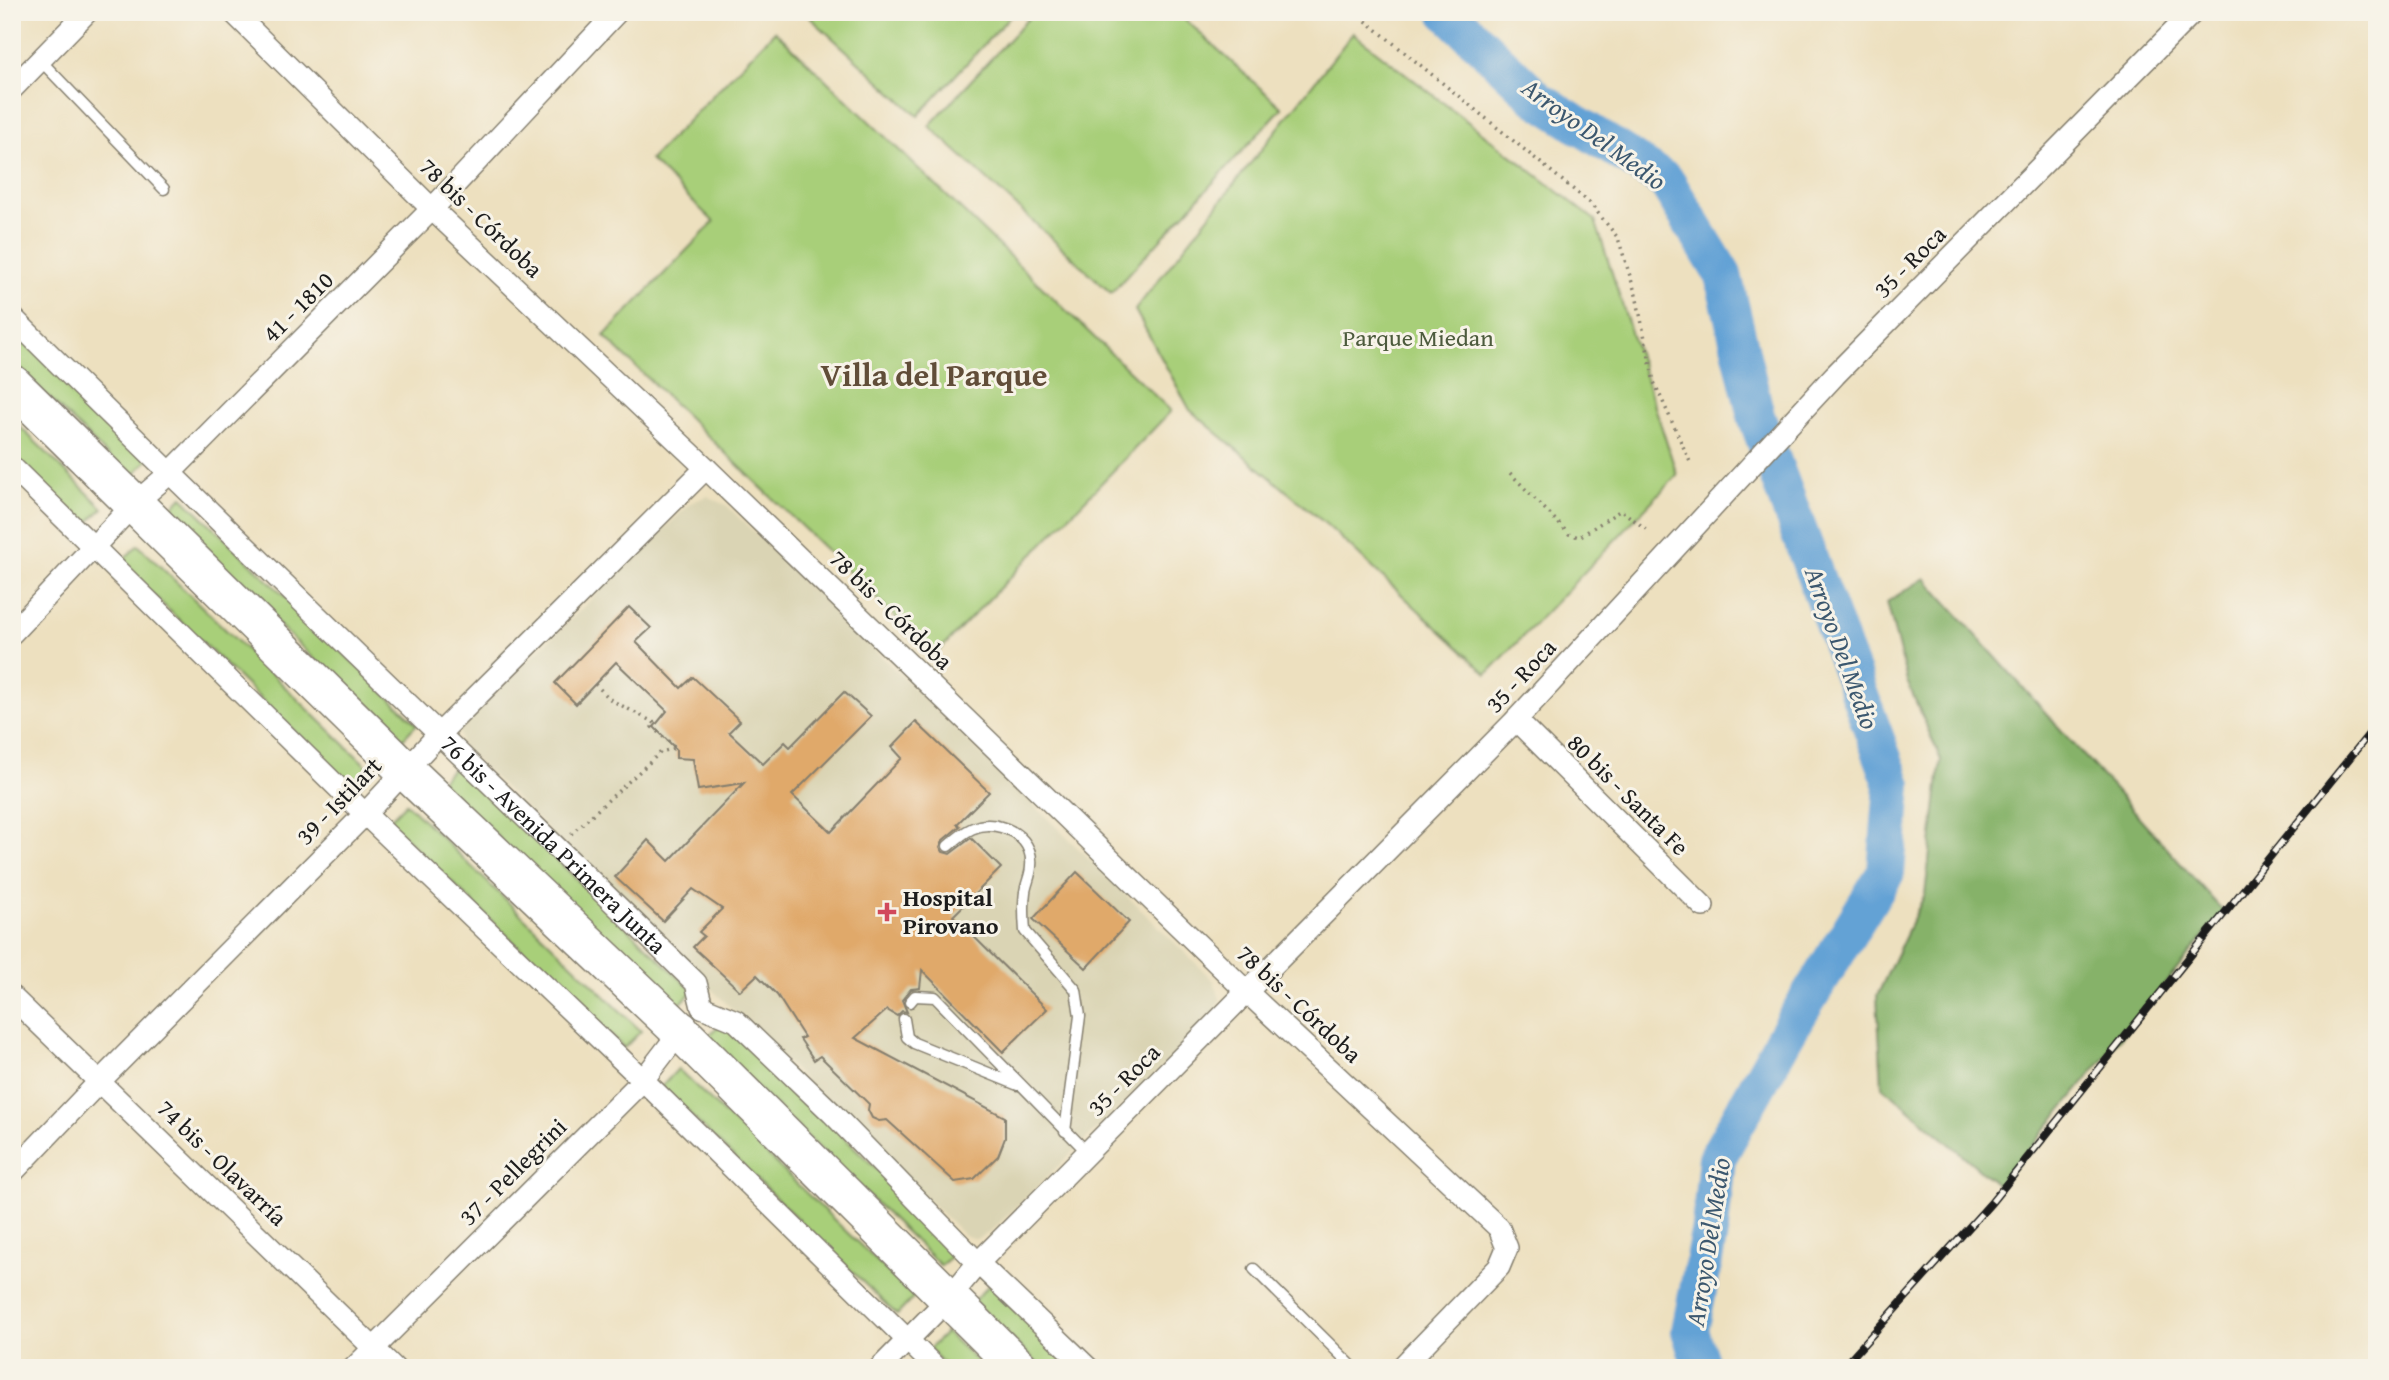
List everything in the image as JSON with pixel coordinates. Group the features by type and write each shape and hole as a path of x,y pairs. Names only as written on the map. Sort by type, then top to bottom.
{"highway":[{"name":"76 bis - Avenida Primera Junta","path":"12,384 405,770 691,1019 949,1298 1019,1368"}],"street":[{"path":"12,89 87,12"},
{"name":"78 bis - Córdoba","path":"233,12 432,209 706,468 1248,993 1499,1228 1507,1248 1499,1267 1401,1368"},
{"name":"41 - 1810","path":"12,633 134,505 169,474 432,209 617,12"},
{"name":"35 - Roca","path":"880,1368 949,1298 978,1263 1516,720 1835,375 2193,12"},
{"name":"76 bis - Avenida Primera Junta","path":"12,317 169,474 696,983 691,1019 736,1021 832,1113 978,1263 1088,1368"},
{"path":"12,467 936,1368"},
{"name":"39 - Istilart","path":"12,1173 365,814 440,733 706,468"},
{"name":"80 bis - Santa Fe","path":"1516,720 1703,906"},
{"name":"74 bis - Olavarría","path":"12,997 394,1368"},
{"name":"37 - Pellegrini","path":"354,1368 643,1080 691,1019"}],"lane":[{"path":"40,61 164,190"},
{"path":"948,846 967,830 982,824 998,825 1016,832 1029,846 1031,865 1025,891 1025,930 1076,990 1080,1016 1066,1130"},
{"path":"910,1002 915,996 935,997 1088,1153"},
{"path":"904,1019 907,1037 914,1043 1023,1087"},
{"path":"1254,1269 1354,1368"}],"path":[{"path":"1355,12 1590,203 1618,237 1636,295 1654,382 1691,464"},
{"path":"1510,473 1569,534 1580,537 1621,510 1646,529"},
{"path":"556,846 661,752 677,748 652,727 655,723 611,700 595,684"}],"shaded area":[{"name":"Hospital Pirovano","path":"707,496 726,505 1214,981 1220,999 1215,1015 989,1233 976,1239 964,1235 462,746 459,732 463,723 691,503"}],"green space":[{"path":"804,12 1014,12 918,116"},
{"path":"1034,12 1177,12 1282,108 1111,293 929,126"},
{"path":"775,31 1171,411 935,655 604,336 714,222 650,160"},
{"name":"Parque Miedan","path":"1353,33 1595,220 1677,475 1487,674 1328,526 1190,410 1135,310"},
{"path":"12,326 148,460 130,478 12,361"},
{"path":"12,419 103,508 85,526 12,454"},
{"path":"182,497 417,724 400,742 165,515"},
{"path":"138,545 373,772 355,790 120,563"},
{"path":"1925,578 2224,912 1999,1186 1882,1086 1877,996 1925,894 1941,760 1907,681 1887,602"},
{"path":"457,764 693,991 675,1009 440,781"},
{"path":"406,803 641,1031 624,1048 388,821"},
{"path":"723,1021 959,1248 941,1266 706,1039"},
{"path":"678,1069 914,1297 897,1315 661,1087"},
{"path":"991,1283 1078,1368 1042,1368 973,1301"},
{"path":"946,1332 984,1368 948,1368 929,1349"}],"building":[{"path":"629,607 651,628 636,642 681,688 693,677 740,721 729,732 763,764 785,742 790,747 844,692 871,716 792,795 831,832 902,758 892,747 916,722 989,792 957,824 960,826 943,840 940,847 943,852 950,854 971,838 1001,868 953,916 1047,1009 1003,1052 922,970 920,988 911,989 902,1000 907,1012 902,1011 897,1016 887,1010 855,1038 1005,1117 1005,1138 998,1156 974,1179 955,1182 887,1120 872,1118 868,1110 869,1104 820,1056 814,1060 800,1039 804,1037 777,995 757,975 740,991 693,947 704,936 699,932 722,909 693,889 663,921 615,877 648,840 669,861 744,783 698,790 693,759 676,758 676,749 654,727 667,711 616,662 576,704 555,683"},
{"path":"1077,872 1129,922 1086,968 1033,919"}],"waterway":[{"name":"Arroyo Del Medio","path":"1447,12 1538,99 1666,181 1723,275 1756,416 1893,785 1886,872 1788,1031 1717,1158 1710,1228 1690,1331 1702,1368"}],"railway":[{"path":"1842,1368 1991,1203 2377,724"}],"place":[{"name":"Hospital Pirovano","path":"887,912"}],"district":[{"name":"Villa del Parque","path":"934,375"}]}
